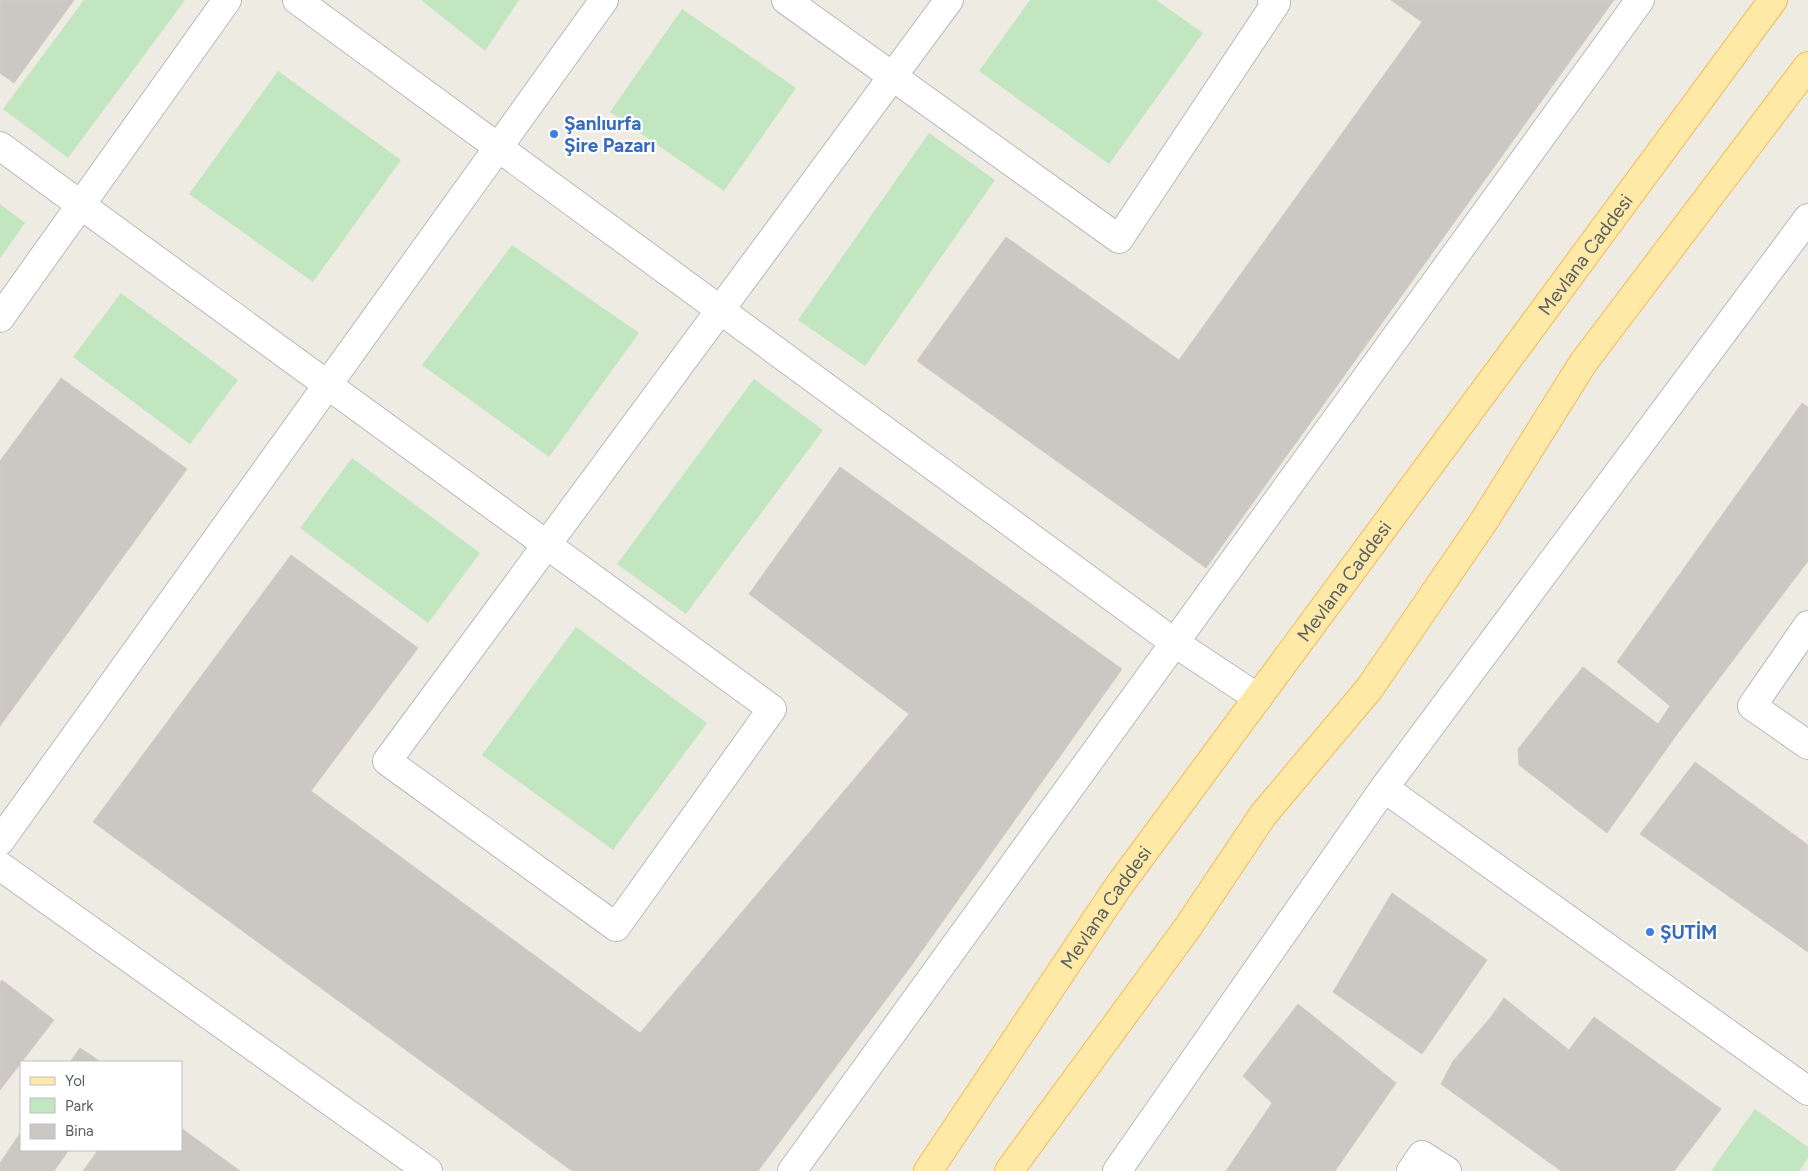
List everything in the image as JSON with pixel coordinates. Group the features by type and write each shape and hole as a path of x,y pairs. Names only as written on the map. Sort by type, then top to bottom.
{"main road":[{"name":"Mevlana Caddesi","path":"928,1171 1118,887 1774,0"},
{"path":"1009,1171 1188,927 1262,815 1369,689 1484,521 1583,363 1808,66"}],"street":[{"path":"0,318 227,0"},
{"path":"297,0 1175,643 1258,698"},
{"path":"0,841 604,0"},
{"path":"786,0 1119,240 1276,3 1272,0"},
{"path":"0,146 328,385 547,545 772,710 616,927 387,761 547,545 949,0"},
{"path":"792,1171 1640,0"},
{"path":"1117,1171 1384,788 1808,218"},
{"path":"1808,625 1752,706 1808,745"},
{"path":"1384,788 1808,1091"},
{"path":"0,866 428,1171"},
{"path":"1411,1171 1422,1154 1447,1171"}],"green space":[{"path":"84,0 185,0 68,158 3,109"},
{"path":"421,0 519,0 485,51"},
{"path":"1030,0 1156,0 1203,33 1109,164 979,71"},
{"path":"682,9 796,88 724,191 610,112"},
{"path":"278,71 401,160 313,282 189,194"},
{"path":"929,133 995,180 865,366 798,320"},
{"path":"0,204 25,223 0,258"},
{"path":"512,245 639,333 549,457 422,365"},
{"path":"121,293 238,380 190,444 73,357"},
{"path":"754,379 823,430 686,614 617,564"},
{"path":"352,458 480,553 428,623 300,528"},
{"path":"576,627 707,723 613,850 482,755"},
{"path":"1755,1109 1808,1147 1808,1158 1799,1171 1711,1171"}],"building":[{"path":"0,0 74,0 14,83 0,73"},
{"path":"1391,0 1614,0 1206,568 917,361 1006,237 1179,360 1422,22"},
{"path":"61,378 187,469 0,726 0,461"},
{"path":"1802,403 1808,407 1808,561 1675,737 1658,724 1670,706 1617,662"},
{"path":"840,467 1122,669 911,966 758,1171 572,1171 93,822 291,555 418,648 311,791 640,1033 909,714 749,594"},
{"path":"1583,667 1675,737 1607,833 1519,765 1518,749"},
{"path":"1695,762 1808,845 1808,952 1640,834"},
{"path":"1392,893 1487,960 1422,1054 1333,992"},
{"path":"2,980 54,1020 22,1061 20,1061 20,1064 0,1090 0,983"},
{"path":"1504,998 1569,1050 1594,1017 1721,1109 1674,1171 1561,1171 1441,1084 1453,1061 1491,1017"},
{"path":"1298,1004 1396,1083 1335,1171 1226,1171 1272,1103 1243,1076"},
{"path":"80,1048 100,1061 71,1061"},
{"path":"182,1129 240,1171 83,1171 97,1151 182,1151"},
{"path":"20,1133 20,1151 68,1151 54,1171 0,1171 0,1163"}],"place":[{"name":"Şanlıurfa Şire Pazarı","path":"554,134"},
{"name":"ŞUTİM","path":"1650,932"}]}
